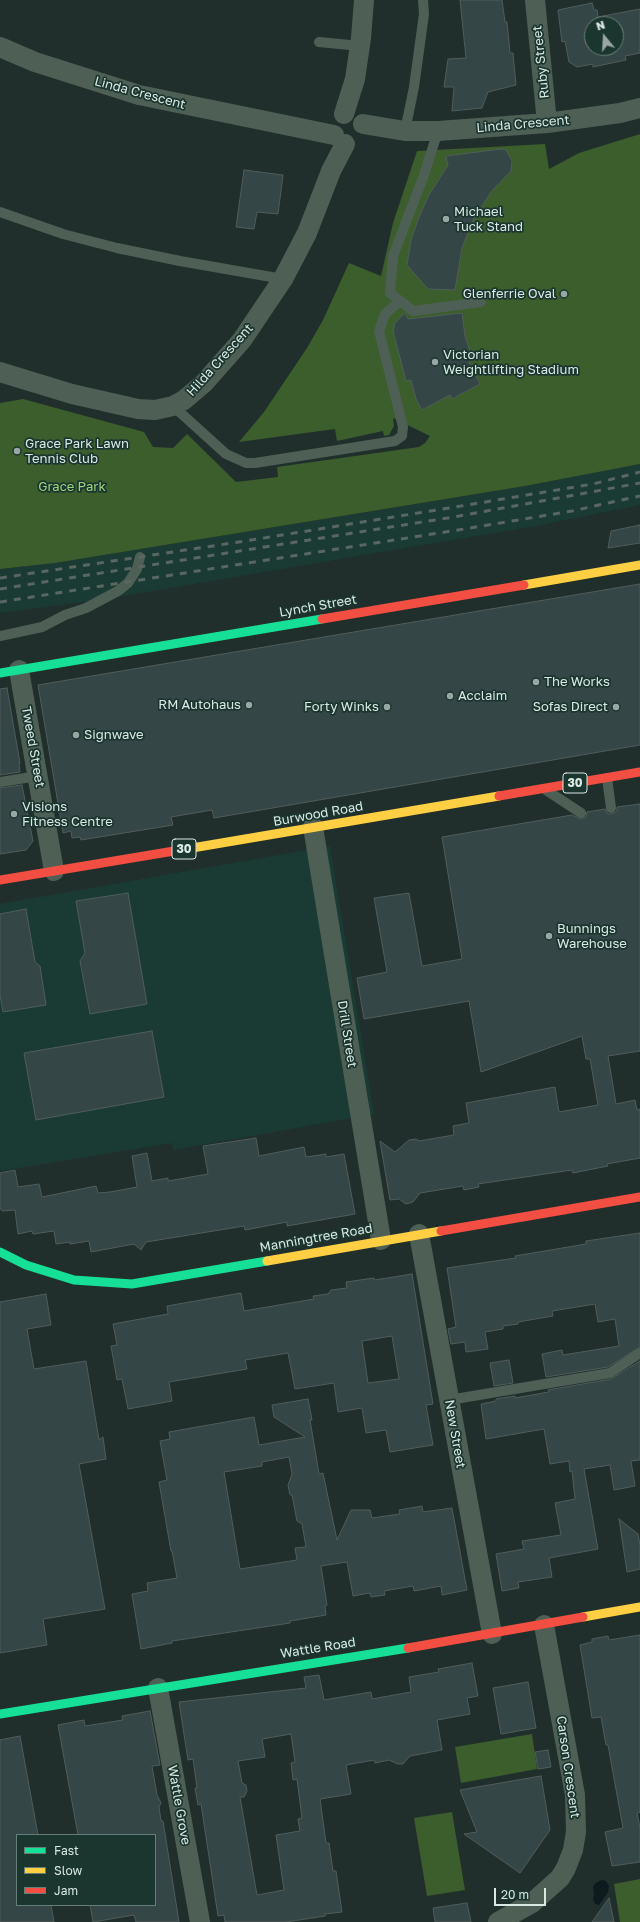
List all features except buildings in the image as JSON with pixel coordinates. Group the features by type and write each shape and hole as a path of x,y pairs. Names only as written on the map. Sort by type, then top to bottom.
{"street":[{"name":"Hilda Crescent","path":"0,372 72,394 116,405 149,410 173,406 184,400 204,382 237,345 263,310 283,279 307,233 346,129 360,46 364,0"},
{"name":"Ruby Street","path":"535,0 547,123"},
{"name":"Linda Crescent","path":"0,47 35,62 139,95 285,124 346,129 438,131 547,123 620,113 640,108"},
{"name":"Lynch Street","path":"0,673 640,565"},
{"name":"Tweed Street","path":"20,670 54,871"},
{"name":"Burwood Road","path":"0,880 640,772"},
{"name":"Drill Street","path":"313,828 381,1240"},
{"name":"Manningtree Road","path":"0,1252 26,1266 74,1280 132,1284 381,1240 640,1197"},
{"name":"New Street","path":"419,1234 492,1634"},
{"name":"Wattle Road","path":"0,1714 492,1634 640,1608"},
{"name":"Carson Crescent","path":"498,1922 532,1903 560,1878 566,1868 573,1850 576,1832 575,1795 544,1625"},
{"name":"Wattle Grove","path":"158,1688 200,1922"}],"lane":[{"path":"405,131 414,87 424,14 423,0"},
{"path":"320,42 360,46"},
{"path":"438,131 424,175 393,256 390,293 413,311 481,302"},
{"path":"0,212 63,234 117,248 180,261 283,279"},
{"path":"173,406 226,454 246,463 255,463 395,441 402,436 403,427 379,331 385,314 400,301"},
{"path":"0,636 42,627 65,615 86,608 118,591 128,583 137,568 140,557"},
{"path":"0,782 38,776"},
{"path":"606,778 611,808"},
{"path":"544,789 581,813"},
{"path":"449,1400 610,1373 640,1353"}],"shaded area":[{"path":"640,464 640,505 541,525 105,599 0,613 0,569 55,563 525,486"},
{"path":"330,846 374,1114 173,1150 172,1143 0,1171 0,904"},
{"path":"602,1880 606,1881 609,1886 608,1892 599,1905 595,1904 593,1899 593,1886"}],"green space":[{"name":"Grace Park","path":"640,134 640,464 525,486 55,563 0,569 0,403 23,399 144,432 153,447 173,448 187,434 236,482 278,477 277,467 419,447 425,443 430,436 393,418 394,426 389,435 384,436 383,431 337,441 335,429 239,442 264,412 307,348 323,320 349,263 381,276 393,223 417,151 545,144 549,169 579,153"},
{"path":"532,1734 537,1769 461,1783 455,1747"},
{"path":"452,1812 465,1890 427,1896 414,1818"},
{"path":"640,1879 640,1922 620,1922 614,1884"}],"railway":[{"path":"0,578 239,542 449,508 593,484 640,472"},
{"path":"0,589 454,517 640,483"},
{"path":"0,602 458,530 572,511 640,496"}],"traffic: fast":[{"path":"0,673 322,619"},
{"path":"0,1252 26,1265 74,1280 132,1284 267,1261"},
{"path":"0,1714 408,1648"}],"traffic: slow":[{"path":"524,585 640,565"},
{"path":"192,848 499,796"},
{"path":"267,1261 441,1231"},
{"path":"583,1617 640,1607"}],"traffic: jam":[{"path":"322,619 524,585"},
{"path":"499,796 640,772"},
{"path":"0,880 192,848"},
{"path":"441,1231 640,1197"},
{"path":"408,1648 583,1617"}],"place":[{"name":"Michael Tuck Stand","path":"446,219"},
{"name":"Glenferrie Oval","path":"564,294"},
{"name":"Victorian Weightlifting Stadium","path":"435,362"},
{"name":"Grace Park Lawn Tennis Club","path":"17,451"},
{"name":"The Works","path":"536,682"},
{"name":"Acclaim","path":"450,696"},
{"name":"RM Autohaus","path":"249,705"},
{"name":"Forty Winks","path":"387,707"},
{"name":"Sofas Direct","path":"616,707"},
{"name":"Signwave","path":"76,735"},
{"name":"Visions Fitness Centre","path":"14,814"},
{"name":"Bunnings Warehouse","path":"549,936"}]}
